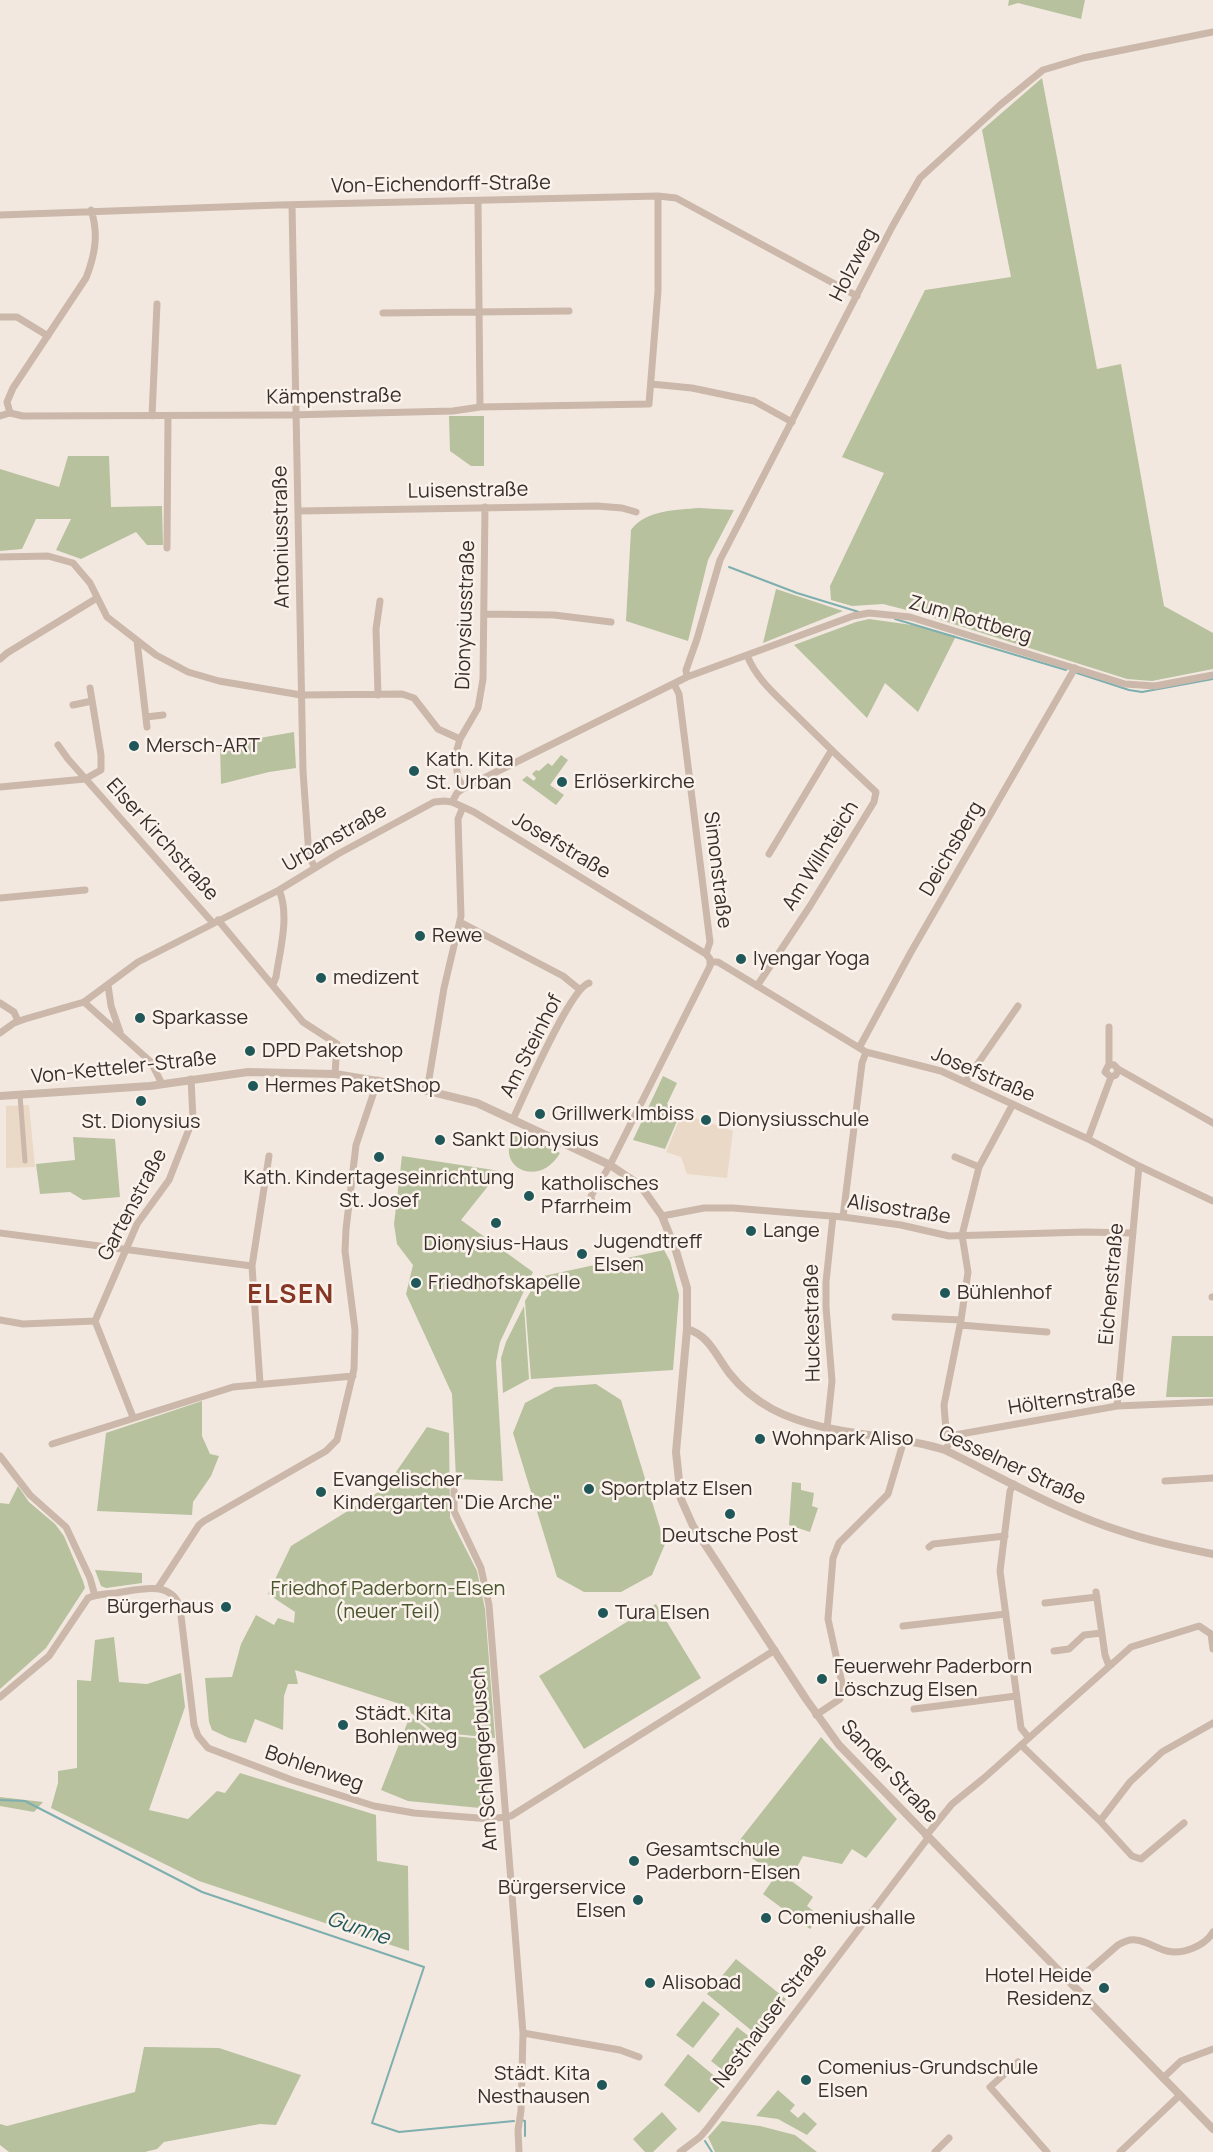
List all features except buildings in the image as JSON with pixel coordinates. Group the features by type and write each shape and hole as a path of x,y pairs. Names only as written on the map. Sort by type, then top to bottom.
{"street":[{"name":"Holzweg","path":"687,677 686,670 720,560 907,198 920,178 1000,105 1037,74 1049,67 1213,32"},
{"name":"Von-Eichendorff-Straße","path":"0,215 91,210 657,196 676,198 857,296"},
{"path":"657,196 658,291 651,384 692,388 754,401 792,422"},
{"path":"478,202 480,407"},
{"name":"Antoniusstraße","path":"292,205 303,771 309,856 315,868"},
{"path":"10,413 7,402 13,388 86,278 94,258 96,226 91,210"},
{"path":"152,416 157,304"},
{"path":"384,313 569,311"},
{"path":"0,317 17,317 48,336"},
{"name":"Kämpenstraße","path":"0,416 10,413 23,416 297,414 453,411 480,407 643,405 649,404 651,384"},
{"path":"166,548 168,416"},
{"name":"Luisenstraße","path":"299,511 597,506 622,508 636,512"},
{"name":"Dionysiusstraße","path":"464,788 458,778 455,756 460,739 478,708 483,680 485,507"},
{"path":"0,557 39,555 73,563 84,574 107,617 137,641 171,664 188,672 219,681 301,695 408,695 414,698 438,729 460,739"},
{"path":"0,659 7,652 97,598"},
{"path":"378,695 376,629 381,601"},
{"name":"Zum Rottberg","path":"687,677 853,616 869,613 910,617 1125,684 1155,686 1213,675"},
{"path":"485,614 543,614 611,622"},
{"path":"137,641 147,727"},
{"name":"Am Willnteich","path":"747,655 763,681 831,751 876,792 874,802 757,986"},
{"name":"Deichsberg","path":"863,1050 916,944 1075,668"},
{"path":"452,802 457,793 464,788 687,677"},
{"name":"Simonstraße","path":"610,1165 709,958 710,942 679,694 674,684"},
{"name":"Elser Kirchstraße","path":"85,779 98,774 102,765 90,688"},
{"path":"73,705 92,701"},
{"path":"146,717 163,715"},
{"name":"Elser Kirchstraße","path":"57,745 85,779 273,984 303,1022 337,1044 335,1074"},
{"path":"769,854 831,751"},
{"path":"0,787 85,779"},
{"name":"Urbanstraße","path":"0,1033 18,1021 84,1002 138,962 279,890 434,802 452,802"},
{"name":"Josefstraße","path":"452,802 863,1050 941,1071 1088,1139 1213,1201"},
{"path":"427,1091 444,988 460,922 458,819 463,807"},
{"path":"0,898 85,890"},
{"path":"273,984 276,977 284,916 283,900 279,890"},
{"name":"Am Steinhof","path":"460,922 563,976 579,989"},
{"name":"Am Steinhof","path":"513,1119 549,1039 579,989 589,983"},
{"path":"108,985 111,1006 120,1034"},
{"path":"84,1002 151,1062 162,1084"},
{"path":"0,1003 14,1012 18,1021"},
{"path":"965,1082 1018,1006"},
{"path":"1109,1027 1109,1064 1105,1072 1111,1077"},
{"path":"843,1217 863,1050"},
{"path":"1109,1064 1213,1123"},
{"path":"1088,1139 1111,1077 1116,1075 1118,1069"},
{"name":"Von-Ketteler-Straße","path":"0,1096 162,1084 248,1072 335,1074 378,1080 477,1104 610,1165 642,1187 662,1216 676,1251 687,1288 687,1329"},
{"name":"Gartenstraße","path":"95,1321 136,1224 169,1180 193,1119 191,1079"},
{"path":"0,1697 49,1656 88,1598 158,1588 199,1525 326,1452 335,1444 353,1376 356,1350 345,1251 346,1229 356,1145 378,1080"},
{"name":"Von-Ketteler-Straße","path":"20,1095 25,1161"},
{"path":"945,1450 950,1440 946,1430 944,1405 961,1322 968,1272 962,1235 980,1167 1013,1104"},
{"path":"260,1383 252,1266 269,1156"},
{"path":"955,1157 980,1167"},
{"path":"592,1202 591,1196 610,1165"},
{"name":"Eichenstraße","path":"1117,1406 1139,1166"},
{"name":"Alisostraße","path":"662,1216 693,1209 751,1209 902,1225 949,1236 1133,1233"},
{"name":"Huckestraße","path":"827,1428 832,1381 826,1282 832,1216"},
{"path":"0,1233 252,1266"},
{"path":"895,1317 1047,1332"},
{"path":"0,1320 22,1324 95,1321 133,1418"},
{"name":"Gesselner Straße","path":"687,1329 698,1332 709,1342 730,1374 743,1388 785,1415 827,1428 904,1440 945,1450 1060,1507 1123,1532 1213,1554"},
{"name":"Sander Straße","path":"687,1329 676,1452 681,1499 693,1526 816,1715 839,1745 927,1837 1213,2129"},
{"path":"52,1444 233,1387 353,1376"},
{"name":"Hölternstraße","path":"950,1440 955,1435 1117,1406 1213,1402"},
{"path":"816,1715 840,1699 842,1683 828,1619 833,1558 839,1543 888,1494 904,1440"},
{"path":"0,1456 30,1495 66,1527 90,1578 95,1596"},
{"path":"1165,1481 1213,1478"},
{"path":"1014,1484 1010,1491 1000,1571 1021,1728 1029,1738"},
{"name":"Am Schlengerbusch","path":"454,1490 454,1511 481,1568 489,1605 523,2032 519,2152"},
{"path":"929,1547 933,1544 1005,1536"},
{"name":"Bohlenweg","path":"158,1588 174,1596 180,1607 194,1725 198,1736 208,1748 310,1787 374,1806 414,1813 480,1819 511,1816 775,1650"},
{"path":"1045,1603 1096,1594 1105,1655 1109,1666"},
{"path":"903,1626 1006,1614"},
{"name":"Nesthauser Straße","path":"680,2152 700,2137 952,1804 1131,1647 1199,1626 1211,1634 1213,1649"},
{"path":"1054,1651 1069,1648 1084,1635 1102,1633"},
{"path":"915,1709 1016,1696"},
{"path":"1100,1821 1130,1782 1162,1752 1213,1723"},
{"path":"1021,1745 1100,1821 1132,1856 1141,1859 1184,1823"},
{"path":"1072,1985 1118,1945 1126,1941 1135,1939 1168,1952 1183,1952 1201,1944 1213,1932"},
{"path":"523,2032 620,2050 639,2057"},
{"path":"1163,2078 1181,2061 1213,2049"},
{"path":"1018,2062 990,2086 1047,2152"},
{"path":"1120,2152 1180,2095"},
{"path":"935,2152 949,2138"}],"green space":[{"path":"1009,0 1085,0 1081,19 1018,3 1008,6"},
{"path":"1042,78 1097,369 1121,364 1164,606 1213,633 1213,669 1152,681 1127,679 922,614 883,604 852,606 831,600 830,586 884,473 842,457 925,290 1011,277 982,130"},
{"path":"449,416 484,416 484,466 471,466 450,451"},
{"path":"68,456 109,456 111,507 162,506 163,545 147,545 136,532 81,559 56,550 71,519 36,519 22,549 0,551 0,469 59,487"},
{"path":"699,508 734,510 708,560 688,641 626,621 631,530 644,518 662,512"},
{"path":"776,589 843,611 763,643"},
{"path":"869,619 912,625 956,636 918,712 885,683 867,718 794,645"},
{"path":"294,732 296,768 221,784 220,745"},
{"path":"561,755 568,760 550,785 564,795 556,805 522,780 527,776 534,781 536,778 532,774 536,770 539,771 548,763 552,766"},
{"path":"663,1076 677,1083 667,1104 680,1114 665,1149 633,1140"},
{"path":"516,1132 560,1153 551,1164 540,1170 530,1172 520,1169 509,1155 510,1144"},
{"path":"73,1137 115,1139 120,1197 83,1200 70,1192 40,1194 36,1164 75,1160"},
{"path":"402,1156 500,1171 461,1220 533,1272 500,1342 496,1362 503,1481 456,1479 452,1394 406,1294 413,1265 397,1244 394,1224"},
{"path":"664,1250 670,1261 679,1295 673,1370 531,1379 525,1301 539,1277"},
{"path":"524,1306 529,1379 503,1393 501,1358 506,1342"},
{"path":"1172,1336 1213,1336 1213,1397 1166,1397"},
{"name":"Sportplatz Elsen","path":"596,1384 621,1400 665,1544 652,1575 621,1592 584,1592 557,1577 513,1433 525,1403 555,1387"},
{"path":"202,1401 202,1436 210,1454 219,1456 211,1476 193,1502 192,1515 97,1511 106,1433"},
{"name":"Friedhof Paderborn-Elsen (neuer Teil)","path":"427,1427 449,1433 450,1518 477,1571 485,1609 495,1738 434,1732 411,1713 409,1707 295,1670 298,1684 288,1684 284,1696 283,1730 255,1719 246,1743 212,1730 209,1722 205,1678 232,1677 241,1644 256,1615 274,1625 278,1618 294,1623 295,1612 268,1594 291,1546 385,1488"},
{"path":"792,1482 801,1483 801,1490 814,1493 812,1506 818,1508 810,1532 789,1525"},
{"path":"18,1486 29,1502 55,1524 64,1536 85,1588 46,1648 0,1689 0,1503 9,1504"},
{"path":"95,1570 142,1573 142,1583 106,1588 101,1586"},
{"path":"656,1604 701,1678 584,1749 539,1676"},
{"path":"114,1637 119,1682 147,1684 181,1673 185,1707 149,1810 188,1819 217,1791 225,1793 240,1773 376,1815 377,1861 408,1866 409,1951 199,1881 51,1808 58,1783 58,1771 77,1768 77,1680 91,1681 95,1640"},
{"path":"410,1716 433,1734 483,1739 490,1809 408,1801 381,1790"},
{"path":"821,1737 897,1819 866,1858 852,1849 842,1864 803,1856 790,1880 813,1897 807,1906 820,1916 810,1929 763,1894 776,1875 735,1846"},
{"path":"0,1797 43,1802 34,1812 0,1806"},
{"path":"736,1959 786,1999 757,2035 707,1994"},
{"path":"703,2001 720,2014 693,2048 676,2035"},
{"path":"737,2027 755,2041 729,2075 711,2061"},
{"path":"144,2047 219,2048 301,2075 276,2125 260,2124 164,2142 157,2149 145,2152 9,2152 0,2145 0,2124 7,2126 135,2092"},
{"path":"688,2054 723,2083 699,2113 664,2085"},
{"path":"778,2090 795,2105 790,2111 798,2118 804,2112 817,2124 807,2135 778,2119 756,2116"},
{"path":"662,2112 677,2129 653,2152 645,2152 633,2139"},
{"path":"722,2121 760,2126 795,2135 817,2152 715,2152 708,2137"}],"shaded area":[{"path":"29,1105 35,1167 6,1168 6,1106"},
{"path":"682,1113 733,1131 727,1178 687,1174 681,1157 666,1152"}],"waterway":[{"path":"729,567 797,593 859,612"},
{"path":"895,619 1066,670"},
{"path":"1077,673 1142,692 1213,679"},
{"name":"Gunne","path":"0,1800 25,1801 202,1892 424,1967 372,2123 399,2132 514,2121"},
{"name":"Gunne","path":"521,2120 525,2121 525,2136"},
{"path":"705,2141 712,2152"}],"place":[{"name":"Mersch-ART","path":"134,746"},
{"name":"Kath. Kita St. Urban","path":"414,771"},
{"name":"Erlöserkirche","path":"562,782"},
{"name":"Rewe","path":"420,936"},
{"name":"Iyengar Yoga","path":"741,959"},
{"name":"medizent","path":"321,978"},
{"name":"Sparkasse","path":"140,1018"},
{"name":"DPD Paketshop","path":"250,1051"},
{"name":"Hermes PaketShop","path":"253,1086"},
{"name":"St. Dionysius","path":"141,1101"},
{"name":"Grillwerk Imbiss","path":"540,1114"},
{"name":"Dionysiusschule","path":"706,1120"},
{"name":"Sankt Dionysius","path":"440,1140"},
{"name":"Kath. Kindertageseinrichtung St. Josef","path":"379,1157"},
{"name":"katholisches Pfarrheim","path":"529,1196"},
{"name":"Dionysius-Haus","path":"496,1223"},
{"name":"Lange","path":"751,1231"},
{"name":"Jugendtreff Elsen","path":"582,1254"},
{"name":"Friedhofskapelle","path":"416,1283"},
{"name":"Bühlenhof","path":"945,1293"},
{"name":"Wohnpark Aliso","path":"760,1439"},
{"name":"Sportplatz Elsen","path":"589,1489"},
{"name":"Evangelischer Kindergarten \"Die Arche\"","path":"321,1492"},
{"name":"Deutsche Post","path":"730,1514"},
{"name":"Bürgerhaus","path":"226,1607"},
{"name":"Tura Elsen","path":"603,1613"},
{"name":"Feuerwehr Paderborn Löschzug Elsen","path":"822,1679"},
{"name":"Städt. Kita Bohlenweg","path":"343,1725"},
{"name":"Gesamtschule Paderborn-Elsen","path":"634,1861"},
{"name":"Bürgerservice Elsen","path":"638,1900"},
{"name":"Comeniushalle","path":"766,1918"},
{"name":"Alisobad","path":"650,1983"},
{"name":"Hotel Heide Residenz","path":"1104,1988"},
{"name":"Comenius-Grundschule Elsen","path":"806,2080"},
{"name":"Städt. Kita Nesthausen","path":"602,2085"}],"district":[{"name":"ELSEN","path":"291,1296"}]}
